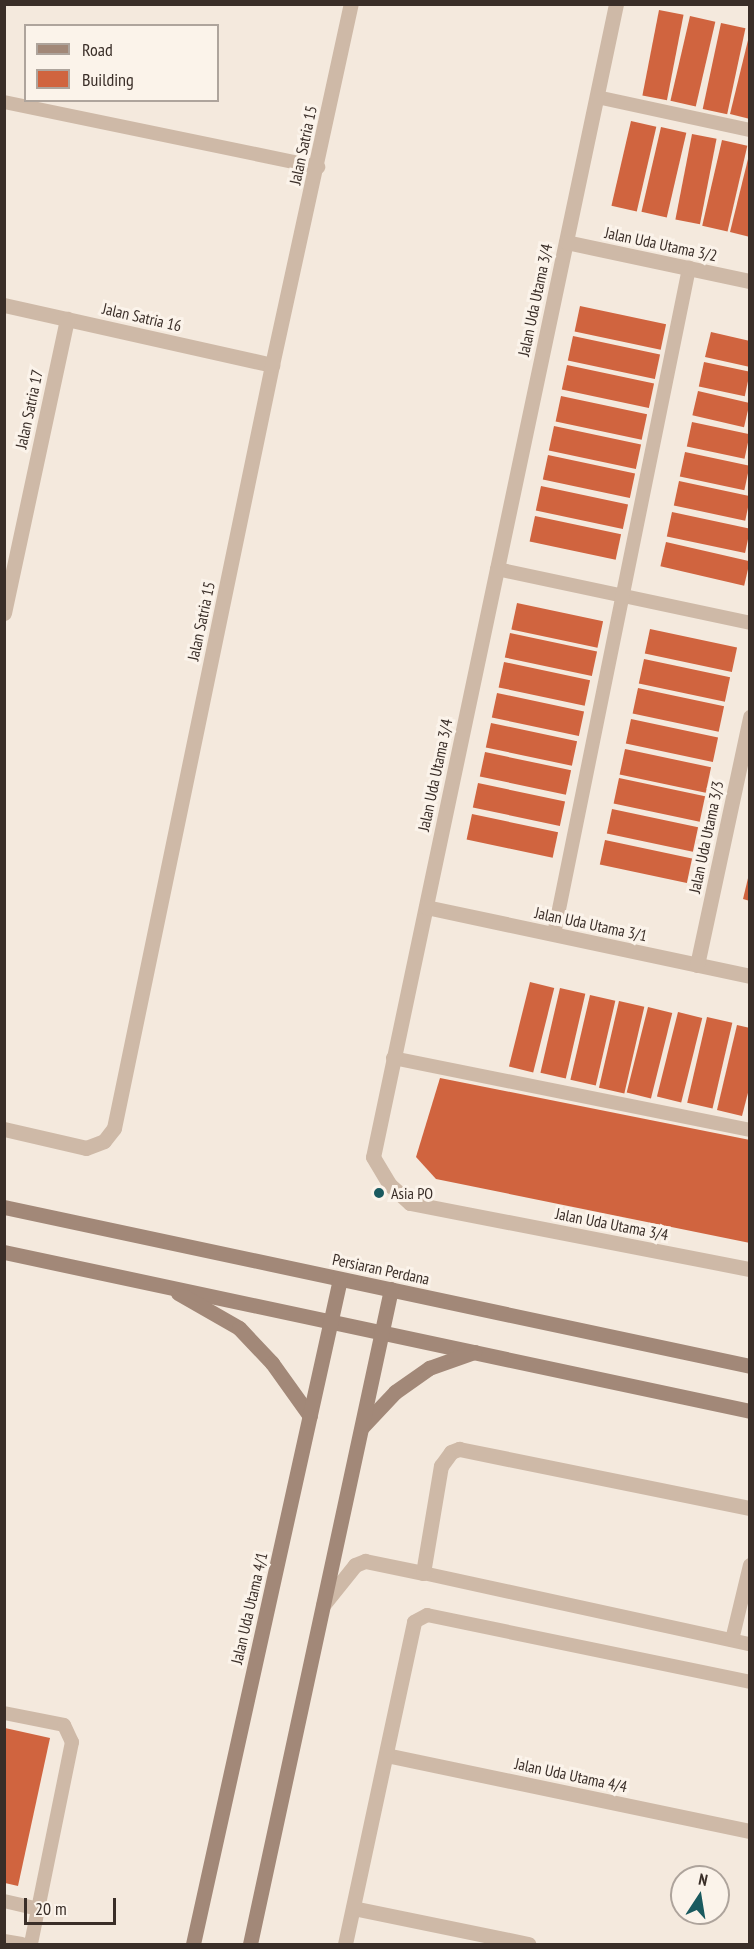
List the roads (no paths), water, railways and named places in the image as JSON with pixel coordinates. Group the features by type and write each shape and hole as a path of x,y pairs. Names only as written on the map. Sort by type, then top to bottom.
{"main road":[{"name":"Persiaran Perdana","path":"4,1207 750,1366"},
{"path":"4,1252 750,1411"},
{"name":"Jalan Uda Utama 4/1","path":"193,1944 340,1279"},
{"path":"165,1286 239,1328 272,1363 310,1416"},
{"path":"250,1944 391,1290"},
{"path":"362,1428 395,1392 429,1368 474,1352"}],"street":[{"name":"Jalan Satria 15","path":"4,1129 86,1148 105,1141 114,1128 272,365 318,167 351,4"},
{"name":"Jalan Uda Utama 3/4","path":"616,4 373,1157 390,1185 410,1203 750,1269"},
{"name":"Jalan Uda Utama 3/2","path":"566,242 750,281"},
{"name":"Jalan Satria 16","path":"4,305 272,365"},
{"name":"Jalan Satria 17","path":"4,613 67,319"},
{"name":"Jalan Uda Utama 3/3","path":"697,964 750,717"},
{"name":"Jalan Uda Utama 3/1","path":"426,907 750,976"},
{"path":"323,1605 356,1565 365,1561 423,1573 441,1466 451,1452 459,1449 750,1509"},
{"path":"345,1944 414,1622"},
{"name":"Jalan Uda Utama 4/4","path":"386,1755 750,1831"},
{"path":"353,1908 528,1944"}],"lane":[{"path":"597,98 750,130"},
{"path":"4,102 318,167"},
{"path":"554,934 689,268"},
{"path":"497,570 750,623"},
{"path":"393,1058 750,1130"},
{"path":"732,1640 750,1565"},
{"path":"423,1573 750,1644"},
{"path":"414,1622 427,1615 750,1682"},
{"path":"4,1713 64,1725 72,1742 31,1944"},
{"path":"4,1901 38,1909"},
{"path":"4,1941 22,1944"}],"place":[{"name":"Asia PO","path":"379,1193"}]}
